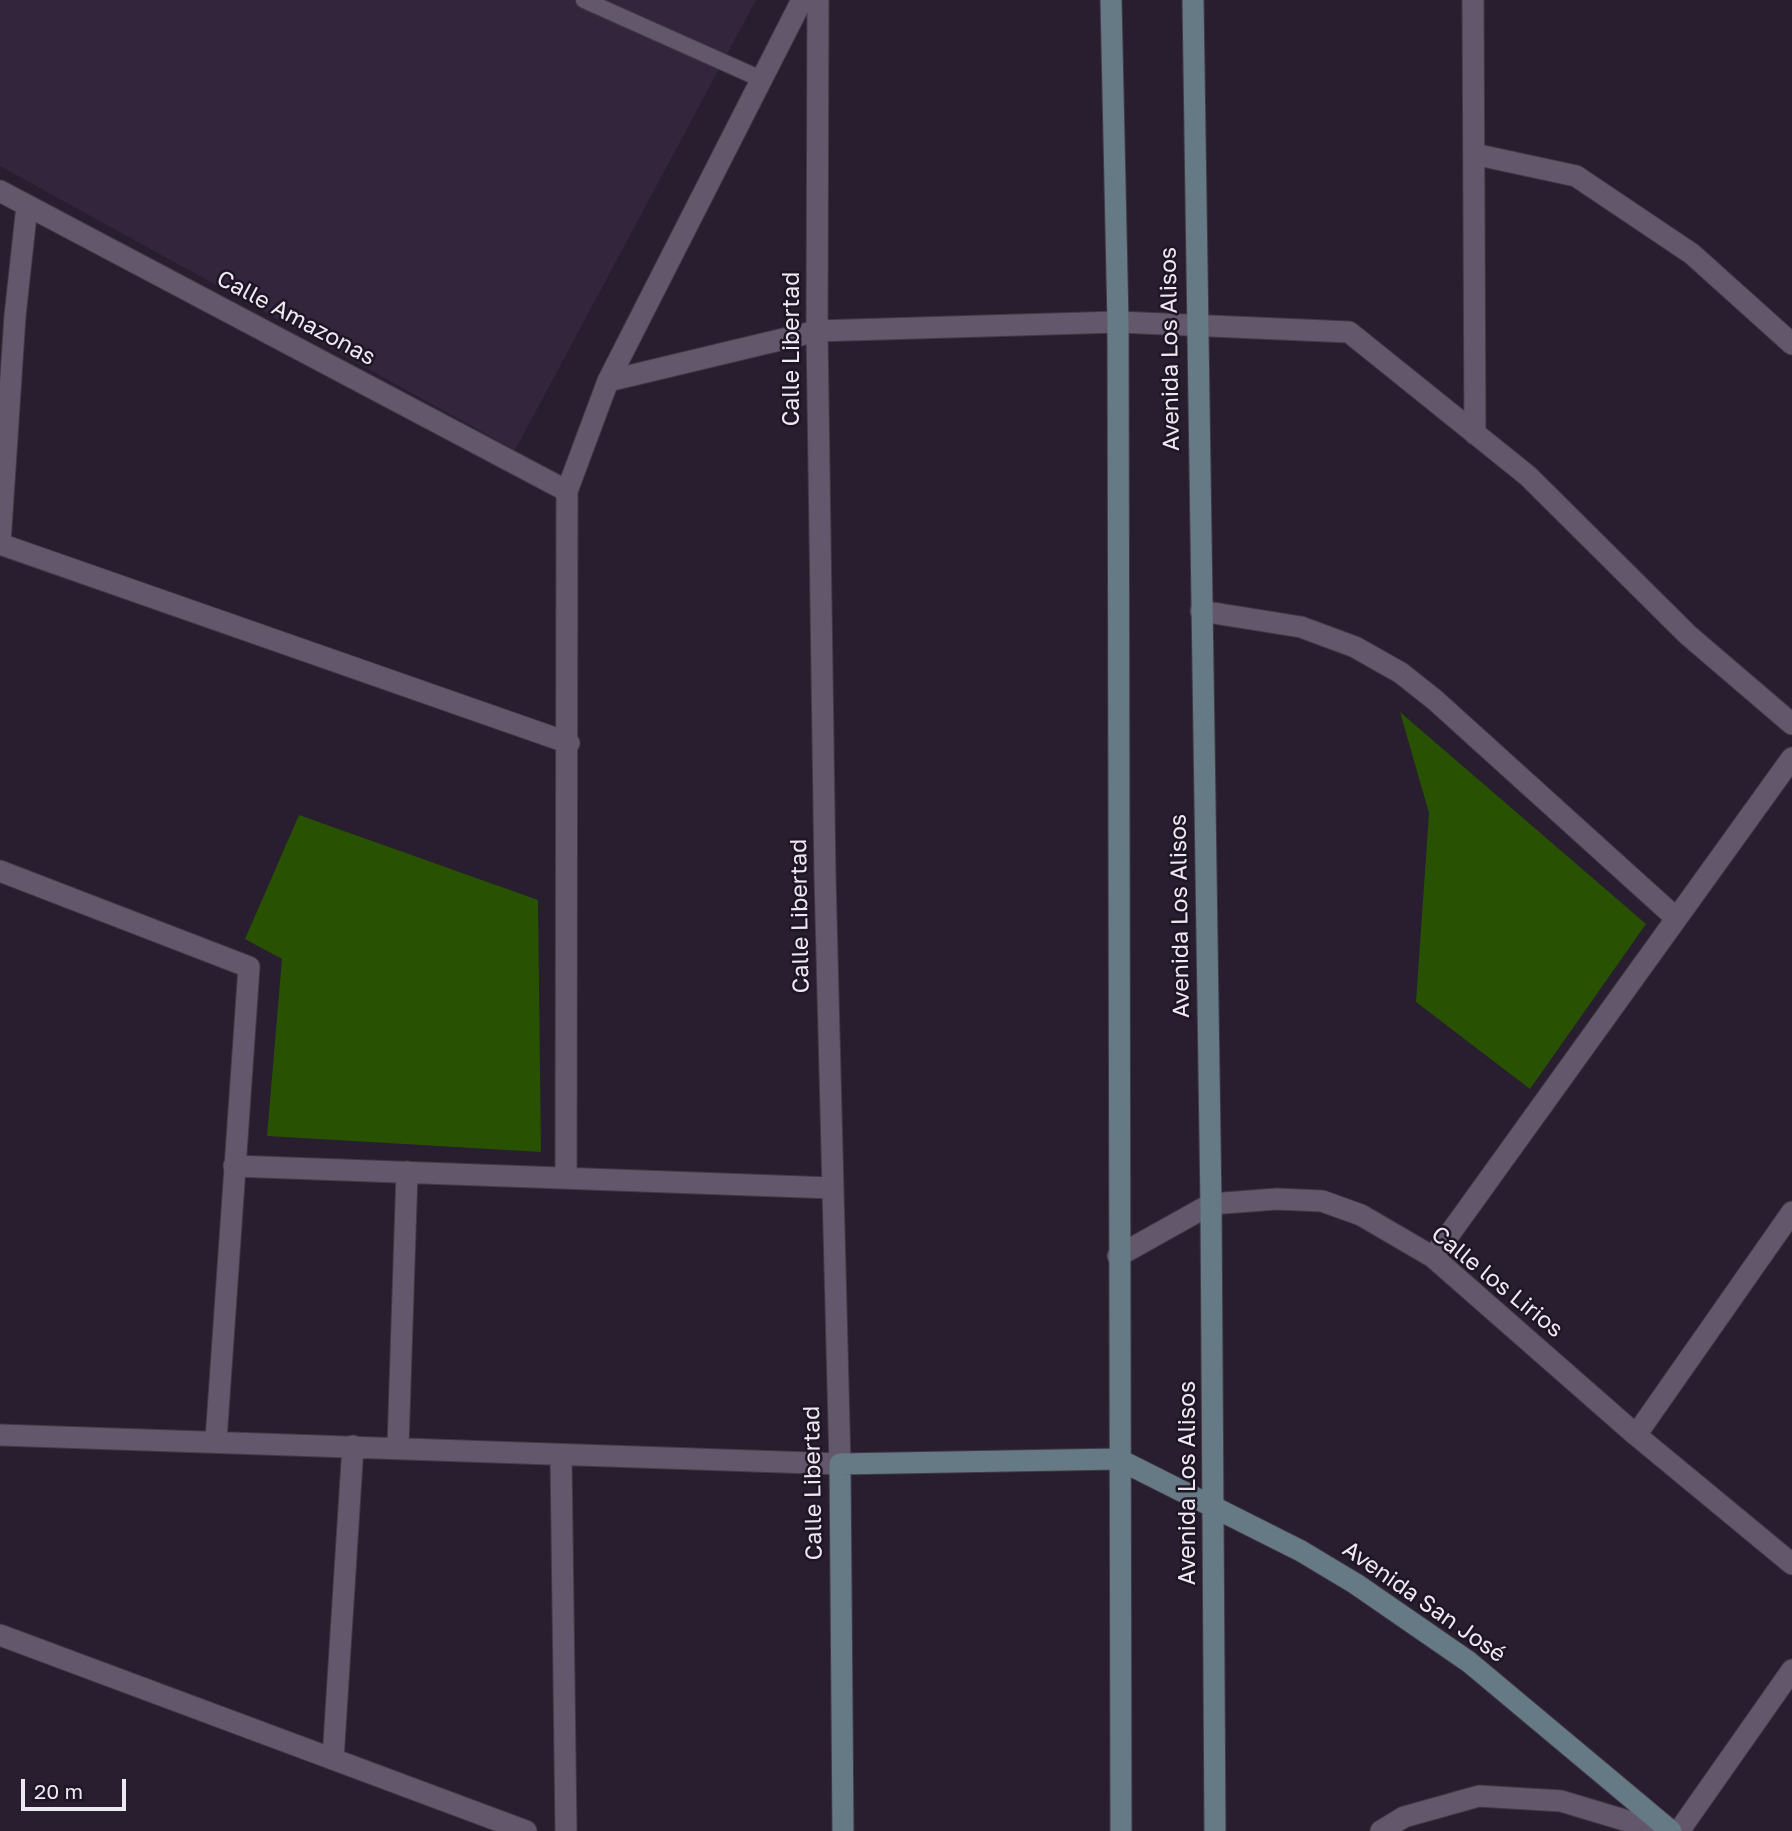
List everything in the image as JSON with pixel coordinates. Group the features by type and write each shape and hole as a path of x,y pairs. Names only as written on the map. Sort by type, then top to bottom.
{"street":[{"path":"566,1178 569,743 567,491 608,381 802,0"},
{"name":"Calle Libertad","path":"818,0 817,331 832,1188 840,1464 843,1831"},
{"path":"1111,0 1118,322 1118,1459 1121,1831"},
{"name":"Avenida Los Alisos","path":"1193,0 1212,1204 1214,1831"},
{"path":"1473,0 1475,434"},
{"path":"1474,154 1576,176 1692,254 1792,344"},
{"name":"Calle Amazonas","path":"0,191 567,491"},
{"path":"27,206 7,316 0,543 569,743"},
{"path":"608,381 817,331 1118,322 1196,323 1349,332 1528,476 1688,635 1792,724"},
{"path":"1201,611 1301,627 1355,647 1401,674 1435,700 1676,918"},
{"path":"1433,1257 1792,758"},
{"path":"0,871 248,968 216,1440"},
{"path":"234,1166 832,1188"},
{"path":"398,1447 407,1172"},
{"name":"Calle los Lirios","path":"1118,1256 1212,1204 1277,1199 1322,1200 1361,1215 1433,1257 1636,1435 1792,1564"},
{"path":"1636,1435 1792,1212"},
{"path":"0,1435 216,1440 561,1456 840,1464 1118,1459"},
{"path":"333,1759 353,1446"},
{"path":"561,1456 566,1831"},
{"name":"Avenida San José","path":"1118,1459 1301,1551 1356,1584 1469,1662 1671,1831"},
{"path":"0,1635 527,1831"},
{"path":"1679,1831 1792,1670"},
{"path":"1381,1831 1404,1816 1479,1796 1561,1801 1661,1831"}],"lane":[{"path":"584,0 761,79"}],"shaded area":[{"path":"0,0 756,0 515,450 0,166"}],"green space":[{"path":"1400,712 1646,924 1530,1089 1416,1002 1429,813"},
{"path":"299,815 538,900 541,1152 267,1136 282,959 245,939"}]}
